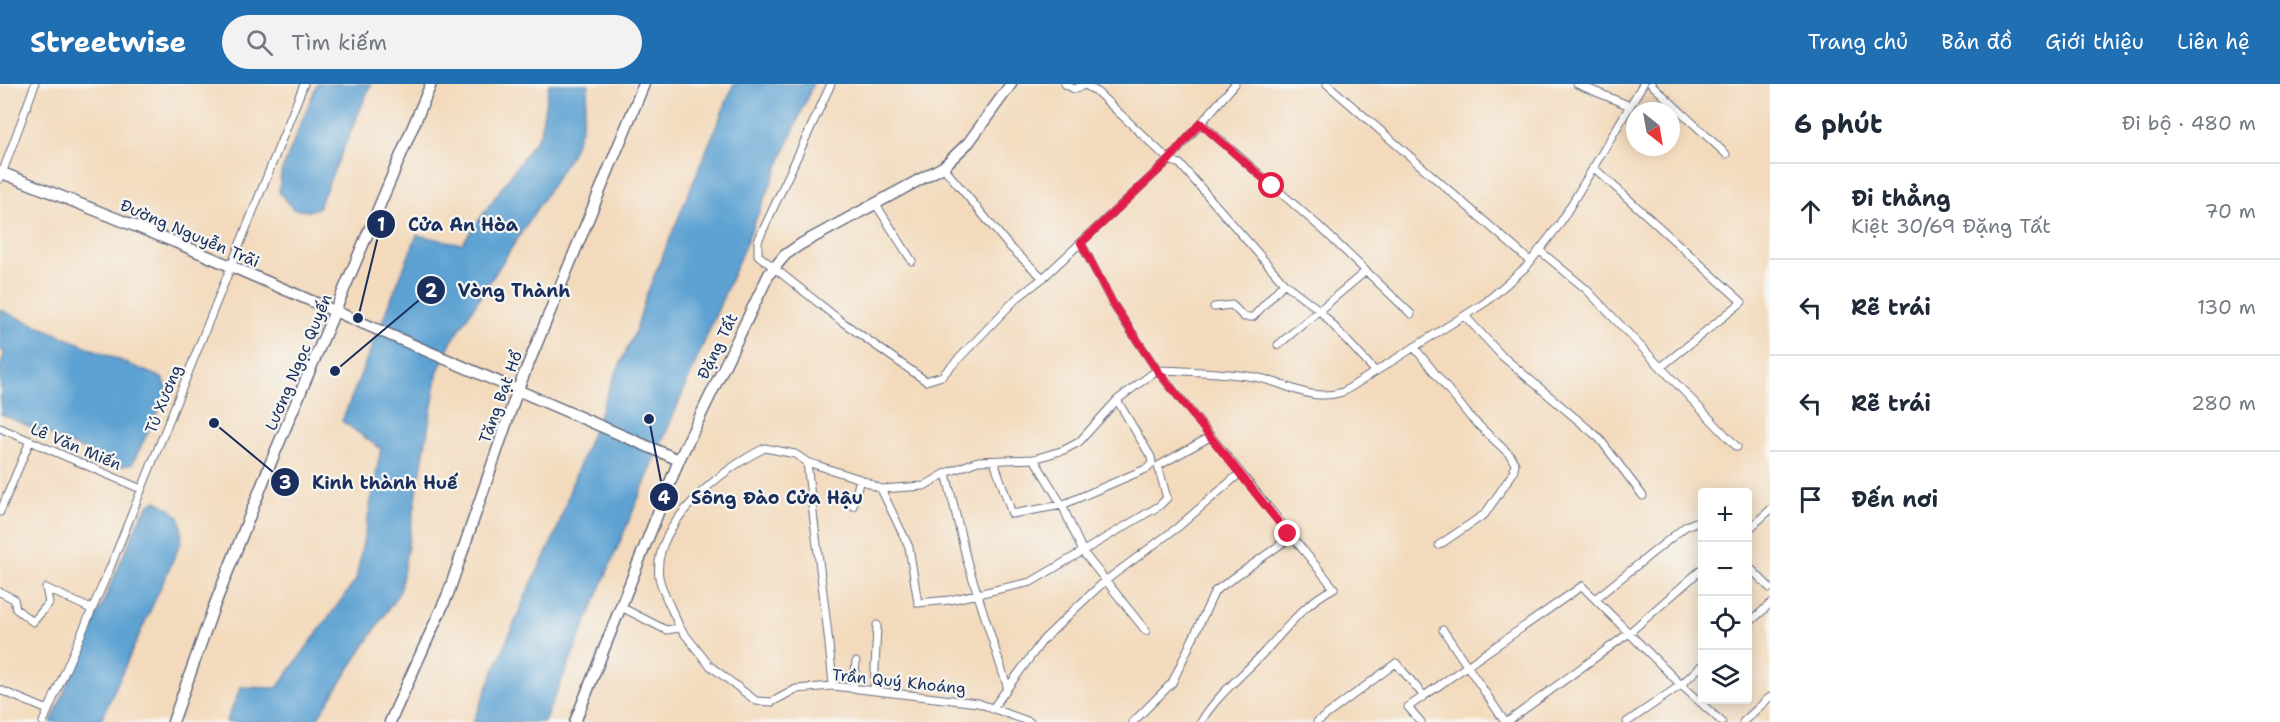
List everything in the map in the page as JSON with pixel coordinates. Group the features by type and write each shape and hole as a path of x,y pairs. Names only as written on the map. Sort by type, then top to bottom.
{"street":[{"path":"1,174 35,84"},
{"name":"Tú Xương","path":"43,722 110,568 304,84"},
{"name":"Lương Ngọc Quyến","path":"172,722 213,609 267,472 431,84"},
{"name":"Tăng Bạt Hổ","path":"390,722 448,594 518,389 644,84"},
{"path":"831,84 758,241 758,255 841,321 926,381 942,376 1016,299 1043,278 1169,160 1234,84"},
{"name":"Đặng Tất","path":"575,722 679,460 774,267 801,244 943,167 969,142 1011,84"},
{"path":"1065,84 1074,89 1085,86 1096,91 1169,160 1180,164 1284,283 1318,309 1375,371"},
{"path":"1327,84 1530,261"},
{"path":"1577,84 1626,104"},
{"path":"1632,102 1643,84"},
{"path":"1651,84 1726,154"},
{"path":"1158,466 1167,498 1159,506 1031,582 950,600 918,603 909,547 881,489 924,486 946,473 978,461 1034,459 1078,442 1117,400 1157,370 1257,377 1313,396 1327,397 1343,392 1486,302 1530,261 1559,225 1626,113"},
{"path":"1200,123 1411,314"},
{"path":"943,167 1009,246 1043,278"},
{"path":"1593,167 1742,302 1661,367"},
{"name":"Đường Nguyễn Trãi","path":"1,174 78,201 447,358 679,460"},
{"path":"875,203 912,261"},
{"path":"1081,243 1113,304 1157,370 1239,474 1334,588 1318,596 1292,618 1267,650 1233,683 1201,722"},
{"path":"1539,250 1586,289 1737,447"},
{"path":"1278,345 1318,309 1366,271"},
{"path":"1214,307 1232,305 1244,317 1253,317 1284,283"},
{"path":"1465,316 1502,356 1599,438 1643,496"},
{"path":"1414,347 1471,418 1510,456 1515,464 1514,473 1485,514 1439,545"},
{"path":"1117,400 1151,457 1152,463 1148,468"},
{"name":"Lê Văn Miến","path":"0,428 141,489"},
{"path":"994,460 1012,514 1062,505 1148,468 1158,466 1210,437"},
{"path":"0,512 30,441"},
{"name":"Trần Quý Khoáng","path":"881,489 860,479 807,462 795,454 765,448 732,467 696,498 676,521 662,552 659,577 680,628 709,666 756,701 772,702 796,689 834,686 978,703 1030,722"},
{"path":"1034,459 1062,505 1083,552 1146,631"},
{"path":"807,462 819,568 826,599 834,686"},
{"path":"946,473 978,593 1007,686"},
{"path":"992,709 1043,640 1105,581 1178,527 1239,474"},
{"path":"853,506 860,479"},
{"path":"1752,526 1770,510"},
{"path":"1595,599 1686,526 1698,521"},
{"path":"1133,722 1172,683 1215,591 1291,537"},
{"path":"1752,570 1770,588"},
{"path":"1443,630 1506,722 1629,633 1698,573"},
{"path":"1422,722 1408,707 1582,586 1680,685 1722,722"},
{"path":"0,592 14,599 16,609 33,622 49,603 50,596 46,588 91,609"},
{"path":"1752,620 1770,604"},
{"path":"621,607 666,630 680,628"},
{"path":"874,691 877,625"},
{"path":"853,689 856,662"},
{"path":"1317,722 1396,663 1424,696"},
{"path":"1627,722 1680,685 1698,669"},
{"path":"0,690 48,710"},
{"path":"1743,722 1770,697"}],"water":[{"path":"317,84 371,84 318,208 308,211 293,209 279,192 281,173"},
{"path":"549,84 589,84 581,129 571,155 450,344 438,371 400,591 315,722 226,722 241,687 277,688 356,580 381,449 342,421 417,235 462,244 540,134"},
{"path":"734,84 813,84 544,722 473,722 526,595 556,533 572,484 612,382 636,330 646,296"},
{"path":"0,310 162,378 167,387 165,398 132,464 121,466 1,414 0,369 4,354 0,347"},
{"path":"156,501 178,516 181,526 181,542 100,722 51,722 139,520 149,504"}],"place":[{"name":"Cửa An Hòa","path":"358,318"},
{"name":"Vòng Thành","path":"335,371"},
{"name":"Sông Đào Cửa Hậu","path":"649,419"},
{"name":"Kinh thành Huế","path":"214,423"}],"route":[{"path":"1272,186 1200,123 1169,160 1081,243 1113,304 1157,370 1288,534"}]}
